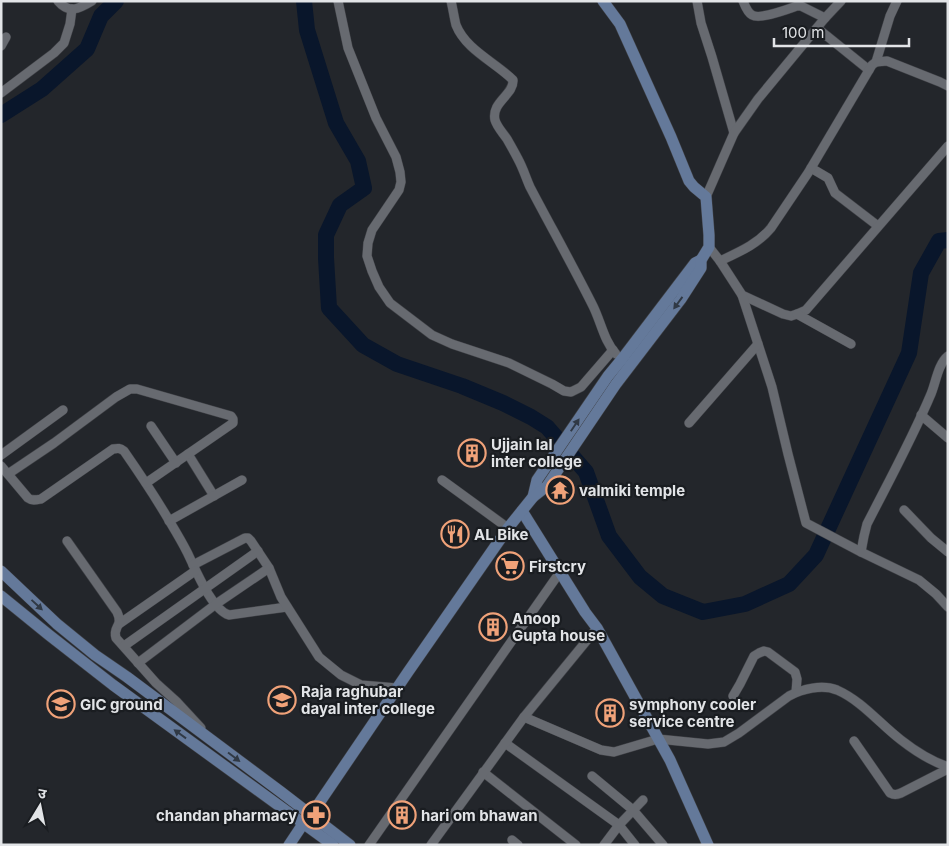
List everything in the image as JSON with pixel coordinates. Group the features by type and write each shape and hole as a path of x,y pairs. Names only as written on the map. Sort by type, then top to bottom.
{"street":[{"path":"58,1 64,7 72,9 80,8 92,1"},
{"path":"338,1 348,48 376,118 396,158 400,172 401,182 399,190 372,230 367,256 380,288 390,303 432,335 452,344 509,363 564,391 570,392 581,387 613,350"},
{"path":"451,1 457,25 464,38 513,80 512,87 495,109 494,114 497,126 519,161 529,184 594,308 606,338 613,350 622,359"},
{"path":"603,1 620,24 689,181 706,197"},
{"path":"697,1 701,23 734,133"},
{"path":"743,1 750,14 754,17 801,6 825,18"},
{"path":"289,845 508,528 533,497 612,380 681,299 700,268 701,260 709,246 706,197 734,133 758,99 841,1"},
{"path":"720,261 765,236 812,168 872,65 876,62 890,16 897,1"},
{"path":"1,93 54,53 64,43 72,9"},
{"path":"817,28 869,70"},
{"path":"876,62 888,61 948,86"},
{"path":"742,295 791,316 806,310 948,146"},
{"path":"812,168 828,178 835,193 878,226"},
{"path":"709,246 742,295 772,387 806,523 919,580 948,607"},
{"path":"612,380 622,359 695,263 701,260"},
{"path":"797,314 851,344"},
{"path":"689,423 758,344"},
{"path":"861,552 867,524 931,394 940,368 948,356"},
{"path":"8,474 116,397 134,388 231,416 233,423 146,483"},
{"path":"1,455 63,410"},
{"path":"921,415 948,438"},
{"path":"151,426 176,463"},
{"path":"1,466 28,498 34,500 41,499 113,449 120,448 146,483 169,520 206,588 216,604 226,614 287,607"},
{"path":"188,454 214,496"},
{"path":"169,520 242,480"},
{"path":"442,480 508,528"},
{"path":"904,510 931,538 948,552"},
{"path":"522,511 597,628 670,760 708,845"},
{"path":"119,624 194,568 245,538 250,539 269,568 281,597 319,657 341,675 361,685 397,688"},
{"path":"67,541 117,612 120,618 115,634 116,638 156,682 176,700 213,742"},
{"path":"124,646 258,551"},
{"path":"138,663 216,604 269,568"},
{"path":"1,571 57,624 95,655 213,742 307,819 333,845"},
{"path":"370,845 560,572"},
{"path":"1,596 113,685 307,819 350,845"},
{"path":"431,845 524,717 597,628"},
{"path":"733,696 754,656 764,651 795,672 797,679 796,692"},
{"path":"524,717 600,750 614,752 658,739 708,744 724,742 796,692 819,687 837,690 852,699 884,724 900,740 948,768"},
{"path":"854,741 890,793 896,795 948,768"},
{"path":"505,743 619,825 635,845"},
{"path":"483,772 576,845"},
{"path":"592,776 633,810 663,845"},
{"path":"604,845 619,825 643,800"}],"waterway":[{"path":"1,115 42,89 87,49 101,16 116,1"},
{"path":"304,1 307,30 336,123 358,161 364,188 340,205 326,235 329,308 363,345 397,364 462,386 503,403 547,427 586,472 609,536 640,577 663,596 703,612 745,604 789,584 816,555 909,353 921,273 939,241 948,240"}],"place":[{"name":"Ujjain lal inter college","path":"472,453"},
{"name":"valmiki temple","path":"560,490"},
{"name":"AL Bike","path":"455,534"},
{"name":"Firstcry","path":"510,566"},
{"name":"Anoop Gupta house","path":"493,627"},
{"name":"Raja raghubar dayal inter college","path":"282,700"},
{"name":"GIC ground","path":"61,704"},
{"name":"symphony cooler service centre","path":"610,713"},
{"name":"chandan pharmacy","path":"316,815"},
{"name":"hari om bhawan","path":"402,815"}]}
